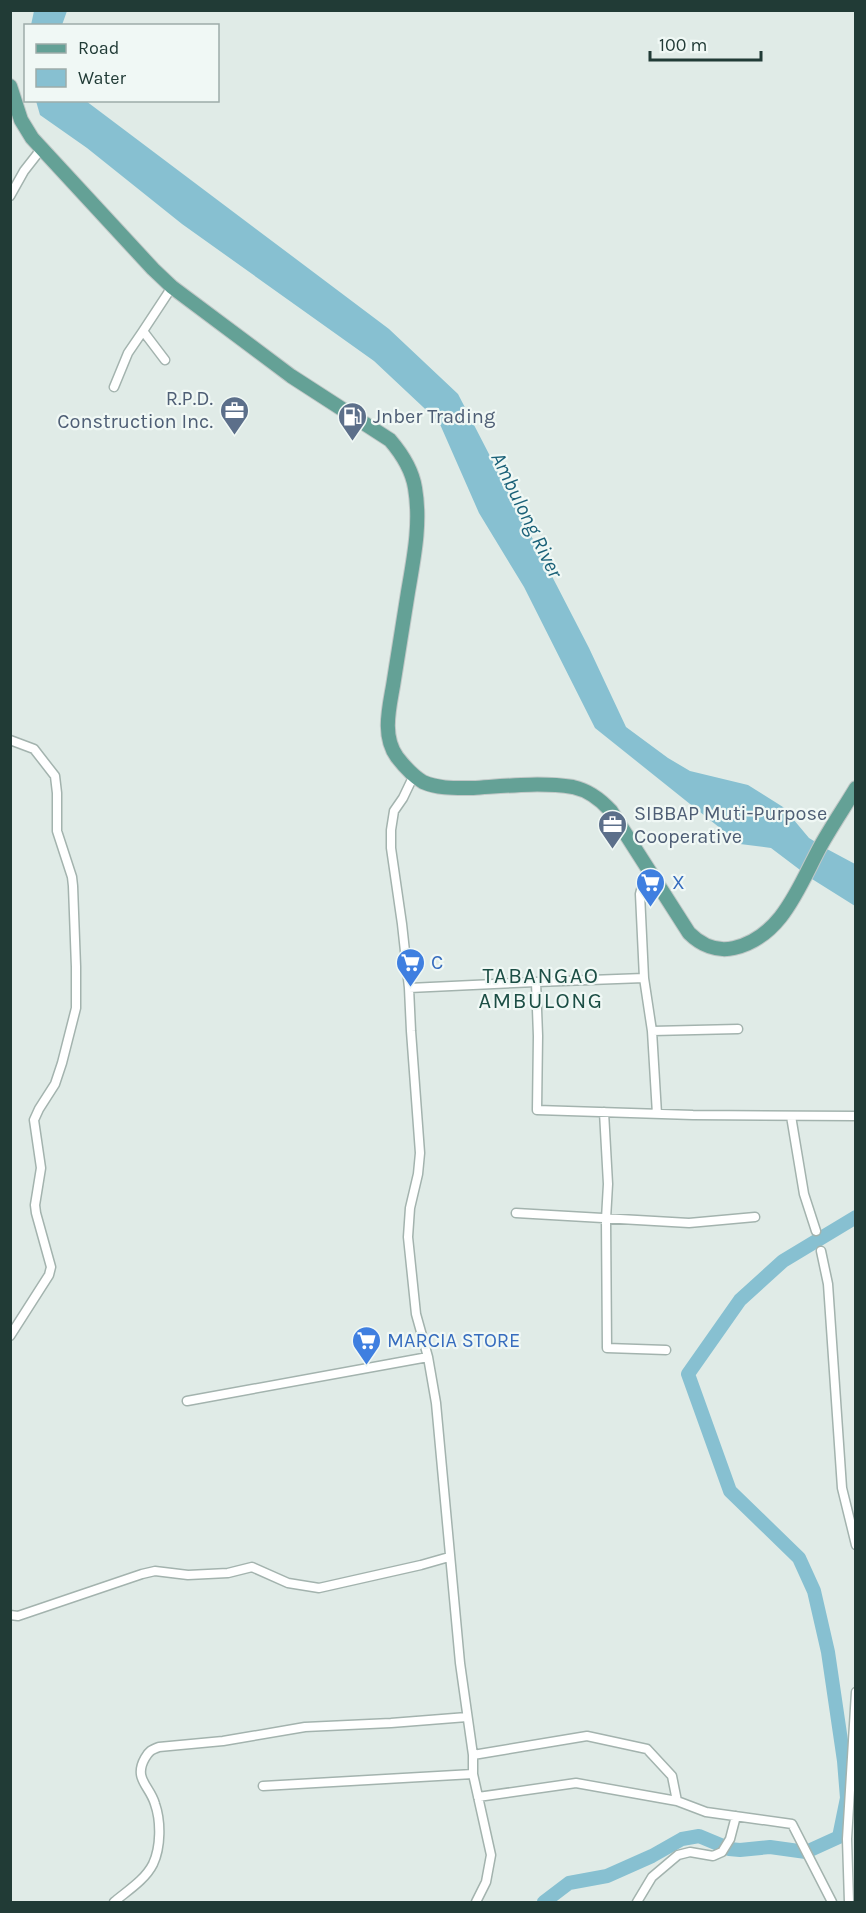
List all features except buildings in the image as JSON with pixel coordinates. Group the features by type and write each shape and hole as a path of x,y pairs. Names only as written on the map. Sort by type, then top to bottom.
{"main road":[{"path":"10,86 21,120 32,138 172,287 291,376 390,440 402,454 415,486 418,521 392,689 388,730 395,754 414,775 423,782 449,788 536,785 574,787 602,801 611,811 689,933 714,948 729,950 758,939 771,929 785,912 855,788"}],"street":[{"path":"10,196 24,171 42,148"},
{"path":"114,387 128,353 172,287"},
{"path":"143,331 165,360"},
{"path":"10,740 34,749 55,776 57,831 73,886 76,967 76,1008 62,1064 55,1084 34,1120 41,1168 35,1205 36,1214 51,1267 49,1275 13,1326 10,1336"},
{"path":"414,775 394,811 390,848 401,914 409,988 420,1153 410,1208 408,1237 416,1314 428,1357 436,1403 449,1557 473,1774 490,1855 486,1882 476,1902"},
{"path":"647,867 640,894 644,978 652,1031 657,1114"},
{"path":"409,988 644,978"},
{"path":"536,982 537,1110 855,1116"},
{"path":"652,1031 738,1029"},
{"path":"604,1112 608,1184 607,1348 666,1350"},
{"path":"791,1116 804,1194 816,1231"},
{"path":"516,1213 689,1223 755,1217"},
{"path":"820,1251 828,1284 842,1488 855,1545"},
{"path":"187,1401 428,1357"},
{"path":"10,1615 18,1616 155,1571 188,1575 228,1573 252,1567 288,1583 319,1588 449,1557"},
{"path":"851,1897 847,1839 855,1692"},
{"path":"114,1902 147,1873 157,1851 156,1805 140,1771 150,1750 159,1747 223,1741 304,1727 467,1717"},
{"path":"472,1755 587,1736 647,1749 672,1776 677,1801"},
{"path":"263,1786 473,1774"},
{"path":"478,1797 576,1783 677,1801 706,1812 792,1824 832,1902"},
{"path":"637,1902 652,1877 678,1855 690,1852 713,1856 722,1852 730,1839 736,1816"}],"water":[{"path":"34,10 67,11 62,24 31,24"},
{"path":"36,102 87,102 389,329 458,394 589,648 626,727 690,771 748,785 783,807 809,838 855,864 855,906 812,879 771,848 740,844 595,728 524,587 479,513 439,422 374,361 182,224 87,148 40,115"}],"waterway":[{"name":"Ambulong River","path":"729,1849 770,1847 806,1852 839,1837 847,1798 844,1761 828,1652 814,1591 799,1558 730,1491 688,1374 740,1300 783,1261 856,1217"},
{"name":"Ambulong River","path":"544,1902 569,1883 607,1876 652,1856 682,1839 699,1836 723,1846"}],"place":[{"name":"R.P.D. Construction Inc.","path":"234,436"},
{"name":"Jnber Trading","path":"352,442"},
{"name":"SIBBAP Muti-Purpose Cooperative","path":"613,850"},
{"name":"X","path":"651,908"},
{"name":"C","path":"410,988"},
{"name":"MARCIA STORE","path":"366,1366"}],"district":[{"name":"TABANGAO AMBULONG","path":"541,988"}]}
